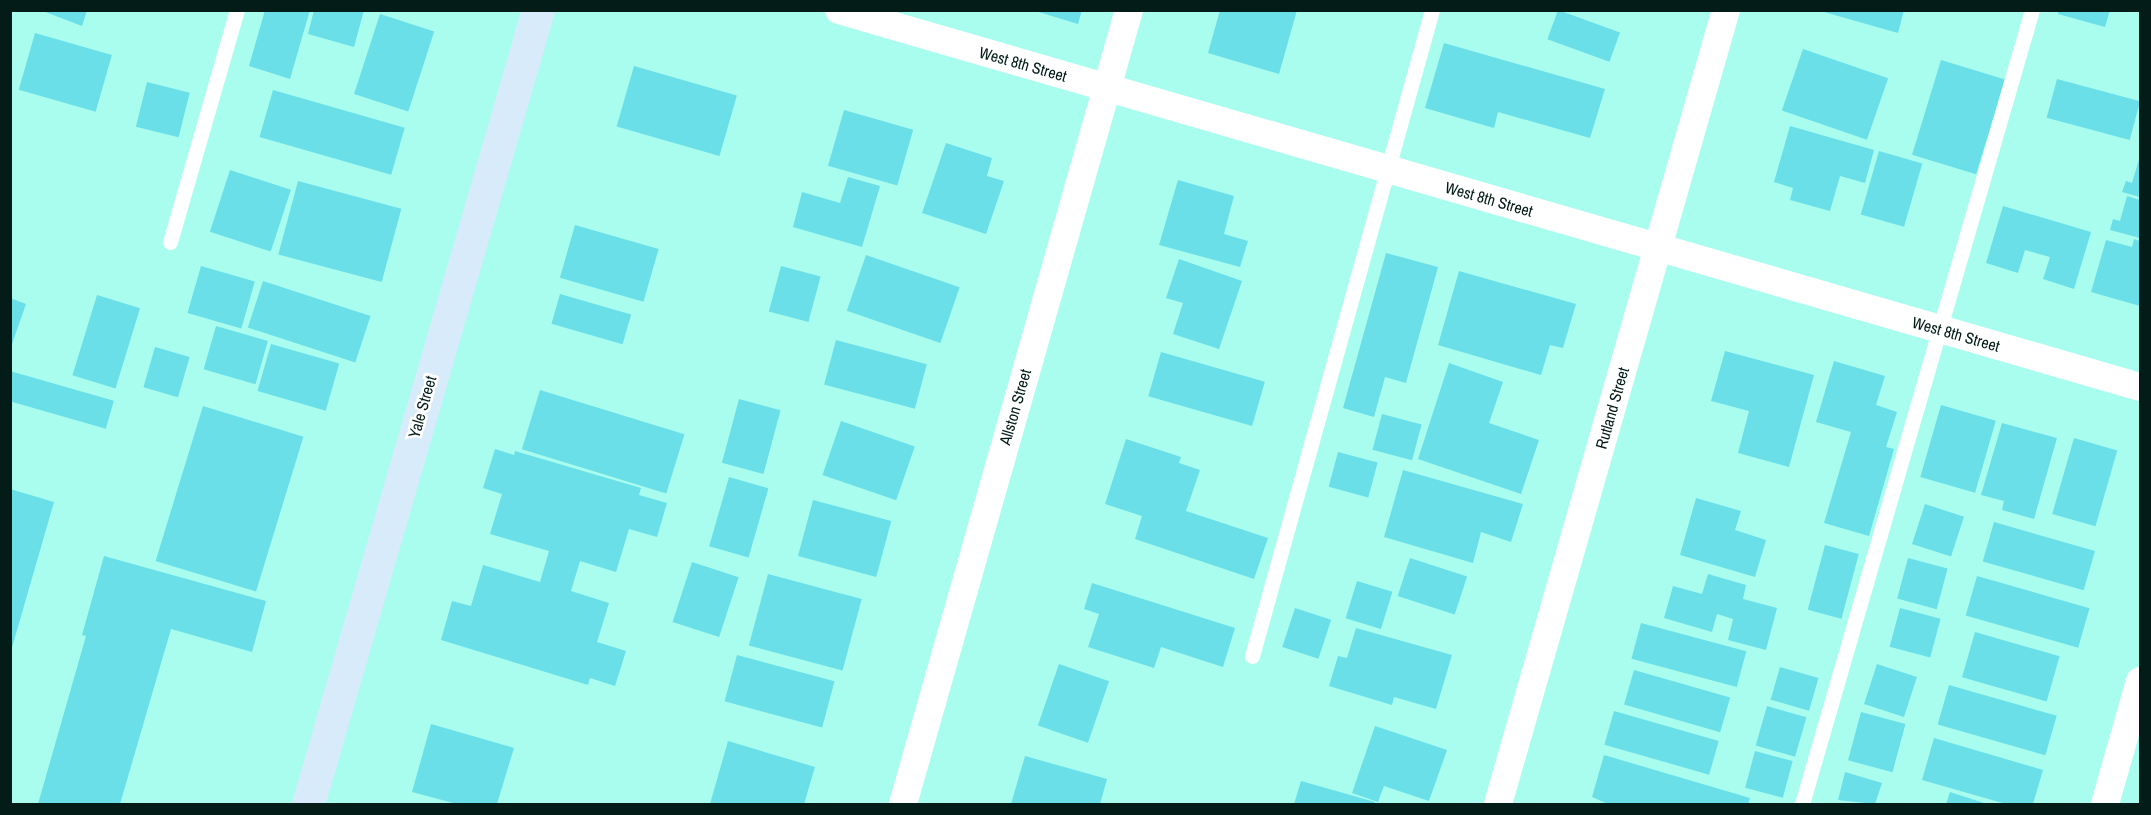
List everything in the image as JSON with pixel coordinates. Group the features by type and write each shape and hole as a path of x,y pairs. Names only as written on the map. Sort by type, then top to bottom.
{"main road":[{"name":"Yale Street","path":"308,804 538,10"}],"street":[{"name":"West 8th Street","path":"838,10 2140,387"},
{"name":"Allston Street","path":"903,804 1129,10"},
{"name":"Rutland Street","path":"1498,804 1726,10"},
{"path":"2105,804 2140,681"}],"lane":[{"path":"170,242 237,10"},
{"path":"1252,656 1385,169 1432,10"},
{"path":"1802,804 1937,329 2032,10"}],"building":[{"path":"40,10 87,10 82,26"},
{"path":"265,10 310,10 290,79 249,66"},
{"path":"314,10 364,10 354,47 308,34"},
{"path":"1032,10 1082,10 1078,24"},
{"path":"1220,10 1297,10 1279,74 1208,53"},
{"path":"1558,10 1620,33 1609,62 1547,39"},
{"path":"1817,10 1904,10 1898,33"},
{"path":"2059,10 2110,10 2105,27 2058,14"},
{"path":"380,14 434,32 408,112 354,94"},
{"path":"35,33 112,55 96,112 19,90"},
{"path":"1444,43 1605,89 1590,138 1498,112 1494,128 1425,108"},
{"path":"1803,49 1888,78 1867,140 1782,110"},
{"path":"1941,60 2005,80 1976,174 1912,155"},
{"path":"634,66 737,95 719,156 617,127"},
{"path":"2057,79 2140,101 2130,140 2047,118"},
{"path":"147,82 190,93 179,137 136,127"},
{"path":"273,90 405,128 391,175 259,137"},
{"path":"844,110 913,130 897,186 828,166"},
{"path":"1790,126 1874,150 1865,183 1840,176 1830,211 1790,200 1793,188 1774,182"},
{"path":"946,143 992,158 987,176 1004,181 986,234 922,213"},
{"path":"1879,151 1922,163 1904,227 1861,214"},
{"path":"2140,156 2140,197 2122,192 2126,181 2132,183"},
{"path":"230,170 291,190 271,252 210,232"},
{"path":"848,177 880,186 862,247 793,227 802,192 840,203"},
{"path":"1178,180 1234,196 1224,234 1248,241 1240,267 1159,245"},
{"path":"298,181 401,209 382,282 278,254"},
{"path":"2127,196 2140,200 2140,238 2110,230 2113,219 2120,221"},
{"path":"2003,206 2091,232 2074,289 2043,279 2050,257 2025,250 2018,273 1986,263"},
{"path":"575,225 659,249 643,302 560,278"},
{"path":"2134,239 2140,241 2140,306 2091,292 2106,240 2132,247"},
{"path":"1386,253 1438,267 1406,383 1385,377 1374,417 1343,408"},
{"path":"866,255 960,287 940,343 847,311"},
{"path":"1179,259 1242,281 1219,349 1173,334 1183,303 1166,298"},
{"path":"201,266 255,281 241,329 187,313"},
{"path":"781,266 821,277 808,322 769,311"},
{"path":"1459,271 1576,304 1563,348 1550,345 1541,375 1438,345"},
{"path":"263,281 370,316 355,363 248,328"},
{"path":"560,294 631,314 623,344 551,324"},
{"path":"97,295 140,308 115,388 72,375"},
{"path":"10,298 26,304 11,347 10,347"},
{"path":"216,326 268,341 256,384 204,369"},
{"path":"836,340 927,364 915,409 824,384"},
{"path":"271,344 339,364 326,411 257,391"},
{"path":"155,347 190,357 178,397 143,387"},
{"path":"1725,351 1814,375 1789,467 1738,453 1749,411 1711,401"},
{"path":"1161,352 1265,382 1252,426 1148,396"},
{"path":"1834,361 1885,376 1876,405 1897,412 1886,447 1894,449 1869,536 1824,523 1851,432 1816,422"},
{"path":"1449,363 1503,382 1489,423 1539,440 1521,494 1418,459"},
{"path":"10,371 114,401 106,429 10,401"},
{"path":"540,390 684,434 666,493 522,449"},
{"path":"739,399 781,410 763,474 722,463"},
{"path":"1941,405 1996,421 1975,493 1920,477"},
{"path":"203,406 303,437 256,592 156,561"},
{"path":"1382,414 1422,425 1412,460 1372,450"},
{"path":"841,421 915,446 896,500 822,475"},
{"path":"2002,423 2057,438 2034,519 2002,510 2004,501 1981,495"},
{"path":"2074,438 2117,450 2095,526 2052,514"},
{"path":"1126,439 1181,457 1179,463 1200,470 1186,511 1268,538 1254,579 1135,539 1142,516 1105,504"},
{"path":"495,449 514,455 515,451 641,488 639,495 667,503 657,537 629,529 616,572 580,561 571,591 609,603 597,642 626,651 615,686 590,678 588,685 441,640 452,601 471,606 483,565 540,582 549,551 490,534 502,494 483,488"},
{"path":"1338,452 1378,463 1368,497 1329,487"},
{"path":"1403,470 1523,504 1511,542 1481,532 1473,563 1384,537"},
{"path":"729,477 768,488 749,558 709,546"},
{"path":"10,489 54,502 11,651 10,651"},
{"path":"1696,498 1741,511 1735,530 1766,540 1755,577 1680,555"},
{"path":"813,500 891,521 876,577 798,556"},
{"path":"1925,504 1964,517 1951,557 1912,544"},
{"path":"1994,522 2095,551 2084,590 1983,561"},
{"path":"1825,545 1859,554 1841,619 1808,610"},
{"path":"104,556 266,601 252,652 171,629 120,804 38,804 86,636 82,635"},
{"path":"1410,558 1467,577 1455,615 1398,596"},
{"path":"1908,558 1948,569 1937,609 1897,599"},
{"path":"692,562 739,577 719,637 673,622"},
{"path":"768,574 862,599 843,671 749,645"},
{"path":"1708,574 1746,585 1743,599 1777,608 1766,650 1728,640 1733,619 1717,614 1712,632 1664,618 1673,586 1702,594"},
{"path":"1977,576 2089,608 2078,648 1966,615"},
{"path":"1357,581 1392,592 1381,629 1346,618"},
{"path":"1092,583 1235,628 1223,667 1161,647 1154,668 1088,647 1099,614 1084,609"},
{"path":"1295,608 1331,620 1318,659 1282,647"},
{"path":"1900,608 1941,619 1930,658 1890,647"},
{"path":"1641,623 1746,651 1737,687 1631,659"},
{"path":"1356,628 1452,655 1436,709 1394,697 1392,705 1329,686 1338,656 1347,658"},
{"path":"1975,632 2060,656 2047,701 1962,677"},
{"path":"737,655 835,681 822,728 725,701"},
{"path":"1059,664 1109,681 1088,743 1038,725"},
{"path":"1877,664 1917,677 1904,717 1864,704"},
{"path":"1780,667 1818,678 1809,711 1771,700"},
{"path":"1634,670 1730,698 1720,732 1624,705"},
{"path":"1949,685 2057,716 2045,755 1938,724"},
{"path":"1767,706 1806,717 1795,757 1756,745"},
{"path":"1614,711 1719,741 1709,775 1604,745"},
{"path":"1861,712 1905,724 1892,772 1848,760"},
{"path":"431,724 514,748 497,804 457,804 412,792"},
{"path":"1375,726 1447,750 1429,801 1384,786 1378,802 1352,793"},
{"path":"1934,738 2043,770 2033,804 2006,804 1922,780"},
{"path":"728,741 815,767 804,804 710,804"},
{"path":"1755,751 1793,761 1783,798 1745,788"},
{"path":"1604,755 1750,798 1748,804 1608,804 1592,797"},
{"path":"1025,756 1107,779 1100,804 1011,804"},
{"path":"1845,772 1882,783 1875,804 1838,800"},
{"path":"1301,781 1375,802 1374,804 1294,804"},
{"path":"1950,792 1987,804 1946,804"}]}
